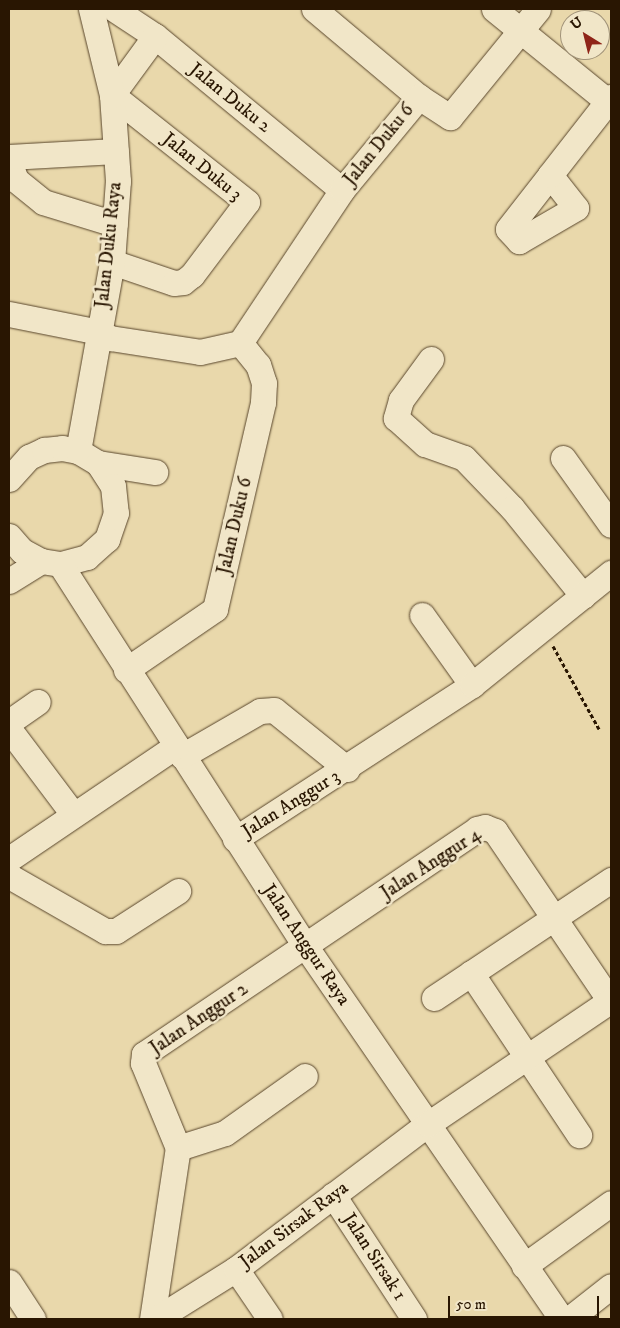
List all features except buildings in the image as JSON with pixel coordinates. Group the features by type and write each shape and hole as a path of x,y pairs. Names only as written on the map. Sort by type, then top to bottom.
{"street":[{"name":"Jalan Duku Raya","path":"88,457 105,335 118,181 112,95 92,9"},
{"name":"Jalan Duku 2","path":"114,9 154,36 342,190"},
{"path":"314,9 419,97 446,116 455,114 520,29 538,9"},
{"path":"494,9 610,101 550,175"},
{"path":"112,95 154,36"},
{"name":"Jalan Duku 3","path":"112,95 247,202 192,275 183,282 174,283 112,262"},
{"name":"Jalan Duku 6","path":"126,670 215,609 263,402 264,383 258,365 240,343 342,190 419,97"},
{"path":"9,157 116,152"},
{"path":"9,161 16,180 43,202 115,224"},
{"path":"9,314 105,335 200,352 240,343"},
{"path":"431,359 401,400 396,418 425,444 464,458 512,508 583,596"},
{"path":"9,479 19,456 62,448 88,457 155,472"},
{"path":"9,581 51,563 87,557 107,539 116,513 114,486 88,457"},
{"path":"563,458 611,525"},
{"name":"Jalan Anggur Raya","path":"9,536 22,551 51,563 126,670 306,947 562,1319"},
{"name":"Jalan Anggur 3","path":"236,839 347,769 472,685 611,573"},
{"path":"422,615 472,685"},
{"path":"9,722 38,702"},
{"name":"Jalan Anggur 3","path":"9,859 73,814 179,751 260,711 274,710 347,769"},
{"path":"9,729 73,814"},
{"name":"Jalan Anggur 4","path":"306,947 477,830 485,827 495,831 610,1000 428,1124"},
{"path":"9,876 105,931 116,931 178,891"},
{"path":"434,998 611,880"},
{"name":"Jalan Anggur 2","path":"178,1148 143,1063 144,1054 306,947"},
{"path":"470,974 527,1056 578,1135"},
{"path":"152,1319 178,1148 225,1133 305,1076"},
{"name":"Jalan Sirsak Raya","path":"156,1319 236,1269 428,1124"},
{"name":"Jalan Sirsak 1","path":"333,1195 414,1319"},
{"path":"524,1266 609,1210"},
{"path":"236,1269 270,1319"},
{"path":"9,1282 33,1319"},
{"path":"569,1319 611,1286"}],"path":[{"path":"543,628 599,729"}]}
